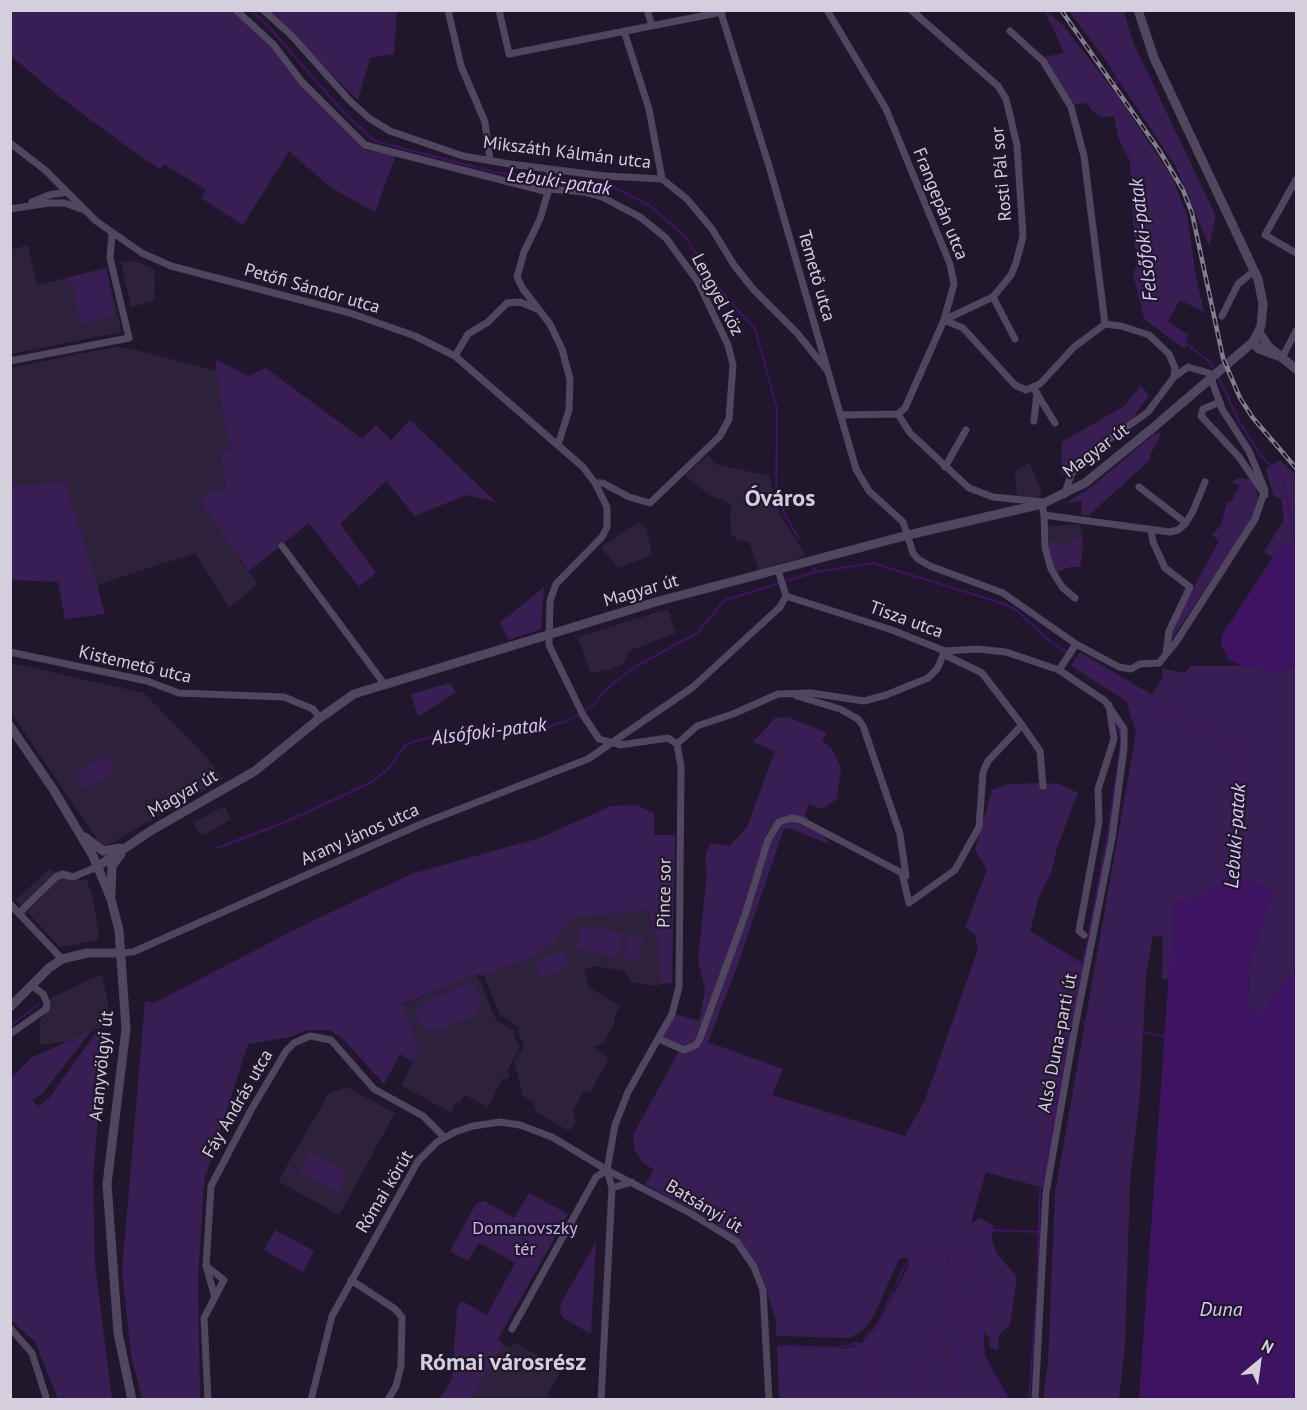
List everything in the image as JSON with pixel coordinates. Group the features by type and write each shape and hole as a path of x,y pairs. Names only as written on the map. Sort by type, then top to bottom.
{"street":[{"name":"Lengyel köz","path":"236,10 273,44 302,82 365,145 549,190 584,192 602,197 652,225 687,263 728,345 733,364 729,419 720,436 704,455 650,503"},
{"name":"Mikszáth Kálmán utca","path":"263,10 291,35 334,84 369,118 390,131 428,145 490,160 550,170 662,179 687,199 712,229 734,265 753,290 797,333 830,374"},
{"path":"448,10 462,66 485,122 490,160"},
{"path":"500,10 509,54 721,11"},
{"path":"647,10 652,26"},
{"name":"Frangepán utca","path":"827,10 886,109 950,264 954,284 945,320 910,399 898,414"},
{"name":"Rosti Pál sor","path":"911,10 988,76 1006,99 1017,145 1023,236 1021,249 1011,275 993,297 945,320"},
{"path":"1138,10 1154,58 1254,271 1263,298 1259,332 1253,342 1237,357"},
{"name":"Temető utca","path":"721,11 830,374 856,469 863,481 898,516 918,559 930,566 1003,593 1074,647 1124,669 1135,669 1140,664 1155,664 1166,655"},
{"path":"1010,31 1043,60 1071,107 1084,156 1105,324"},
{"path":"624,32 648,109 662,179"},
{"name":"Petőfi Sándor utca","path":"10,142 45,170 112,235 171,266 332,307 415,336 455,356 583,466 596,483 607,507 607,527 602,537 556,583 550,601 549,645 581,712 599,740 611,744"},
{"path":"550,170 549,190 540,219 524,252 517,277 557,338 570,379 570,410 558,445"},
{"path":"1296,180 1265,235 1296,253"},
{"path":"10,209 50,195 67,192"},
{"path":"24,205 65,203 86,212"},
{"path":"10,361 129,338 110,258 112,235"},
{"path":"1222,316 1238,284 1254,271"},
{"path":"993,297 1015,339"},
{"path":"455,356 468,334 488,322 507,303 520,302 540,311"},
{"path":"945,320 955,322 977,340 1020,389 1035,391 1056,423"},
{"path":"1034,421 1035,391 1074,347 1105,324 1136,330 1159,342 1169,354 1175,368 1174,377"},
{"path":"1281,357 1296,331"},
{"path":"1259,332 1267,349"},
{"path":"1253,342 1281,357 1296,369"},
{"path":"1237,357 1267,349"},
{"name":"Magyar út","path":"97,867 130,844 255,771 320,718 354,694 660,601 779,573 908,535 1045,507 1085,483 1237,357"},
{"path":"1064,495 1072,473 1107,441 1148,412 1174,377 1188,367 1206,370 1212,376 1220,402 1260,471 1265,495 1255,519 1166,655"},
{"path":"1220,402 1203,409 1202,416 1239,457 1265,495"},
{"path":"841,415 898,414 902,425 945,467 969,488 982,495 1151,530 1170,532 1178,530 1186,523 1205,482"},
{"path":"945,467 966,430"},
{"name":"Petőfi Sándor utca","path":"596,483 603,483 629,497 650,503"},
{"path":"1139,487 1186,523"},
{"path":"1045,507 1045,547 1051,568 1062,587 1075,598"},
{"path":"1151,530 1153,542 1165,568 1190,587 1169,631 1166,655"},
{"path":"282,546 385,685"},
{"path":"779,573 786,596"},
{"name":"Tisza utca","path":"786,596 892,630 944,652 977,649 1006,652 1059,670 1107,703"},
{"name":"Arany János utca","path":"122,953 133,952 421,824 588,759 669,701 693,687 780,607 786,596"},
{"path":"1059,670 1074,647"},
{"name":"Kistemető utca","path":"10,652 147,681 179,693 284,697 313,709 320,718"},
{"path":"832,706 864,701 928,678 944,652 982,674 1022,725 1040,751 1043,786"},
{"path":"677,744 697,726 733,714 778,693 800,692 864,701"},
{"path":"778,693 807,698 832,706 858,719 868,735 876,770 900,834 909,903 943,881 960,863 979,827 985,766 1022,725"},
{"path":"1084,935 1079,931 1098,828 1098,789 1114,739 1107,703"},
{"name":"Alsó Duna-parti út","path":"1035,1400 1046,1194 1075,1027 1110,849 1124,748 1124,729 1107,703"},
{"name":"Aranyvölgyi út","path":"10,726 77,828 111,899 120,939 126,1029 107,1184 118,1334 131,1398"},
{"name":"Arany János utca","path":"611,744 630,744 659,738 668,738 677,744"},
{"name":"Pince sor","path":"607,1170 618,1115 659,1039 676,1003 679,987 681,767 677,744"},
{"path":"659,1039 684,1050 696,1045 700,1038 745,915 768,840 779,822 792,818 801,820 904,874"},
{"path":"77,828 103,851 130,844"},
{"path":"111,899 112,866 130,844"},
{"path":"20,915 23,909 56,877 62,874 74,877 97,867"},
{"path":"10,904 62,960"},
{"path":"104,951 120,939"},
{"path":"10,1007 31,985 62,960 87,952 122,953"},
{"path":"10,1034 46,1010 47,1003 43,994 31,985"},
{"name":"Fáy András utca","path":"215,1297 206,1266 209,1194 216,1173 286,1051 302,1037 332,1040 374,1089 423,1116 444,1137"},
{"name":"Római körút","path":"311,1400 328,1324 418,1161 444,1137 473,1125 500,1122 520,1125 552,1137 607,1170"},
{"path":"512,1329 596,1177 607,1170 612,1188 601,1400"},
{"name":"Batsányi út","path":"607,1170 724,1233 736,1242 749,1258 759,1279 765,1306 769,1400"},
{"path":"612,1188 632,1182"},
{"path":"206,1266 224,1280 204,1318 208,1400"},
{"path":"351,1280 395,1309 402,1317 401,1366 396,1386 388,1400"},
{"path":"10,1328 32,1353 47,1400"}],"shaded area":[{"path":"28,245 37,285 106,268 122,332 11,354 10,250"},
{"path":"136,261 155,270 154,301 131,307 121,262"},
{"path":"114,347 128,348 217,371 222,410 231,449 220,452 226,488 222,490 240,560 258,584 229,608 195,553 97,585 65,480 37,485 11,485 10,368"},
{"path":"708,455 715,464 769,476 777,509 806,556 759,570 749,541 739,541 730,533 731,504 708,494 685,476"},
{"path":"1030,463 1042,495 1030,500 1017,498 1015,471"},
{"path":"638,522 647,529 652,555 618,568 601,547"},
{"path":"1080,524 1084,546 1080,567 1070,567 1055,573 1047,526"},
{"path":"668,609 676,633 629,651 624,663 608,671 607,669 591,674 578,637"},
{"path":"11,663 144,693 203,753 223,779 103,848 11,713"},
{"path":"224,806 231,819 202,836 193,823"},
{"path":"49,869 71,880 87,880 93,898 99,936 97,940 60,947 16,900"},
{"path":"648,911 658,939 661,984 657,986 631,982 624,971 595,966 584,970 589,987 620,1006 604,1043 593,1047 609,1058 591,1091 583,1093 573,1110 576,1122 572,1129 567,1130 536,1112 533,1102 523,1096 514,1062 524,1046 517,1030 522,1029 500,1015 484,976 531,958 555,942 574,917"},
{"path":"102,974 108,1003 108,1024 70,1041 40,1045 40,1020 44,1017 51,998"},
{"path":"477,974 496,1020 515,1031 515,1039 520,1047 507,1072 510,1074 507,1080 503,1078 488,1107 465,1095 459,1103 456,1102 451,1113 401,1085 420,1049 402,1005"},
{"path":"347,1087 395,1113 339,1215 278,1181 329,1093"},
{"path":"514,1342 562,1369 547,1396 548,1399 472,1400 503,1344 511,1348"}],"green space":[{"path":"11,11 234,11 274,47 342,127 366,150 396,155 375,212 330,187 289,151 243,225 201,198 206,190 164,164 160,169 126,146 60,97 11,56"},
{"path":"267,11 397,11 394,54 370,58 358,100"},
{"path":"1045,11 1062,24 1120,99 1172,177 1187,215 1196,277 1204,312 1180,300 1168,321 1188,335 1185,349 1144,319 1133,273 1136,268 1130,162 1118,137 1114,116 1103,117 1092,111 1087,103 1073,105 1044,57 1064,53"},
{"path":"1069,11 1124,11 1133,42 1216,216 1209,246 1176,167 1106,61"},
{"path":"106,268 115,316 81,323 72,285 68,285 66,278"},
{"path":"215,359 248,376 266,368 362,439 376,425 391,440 410,420 496,502 466,495 415,516 386,481 340,524 376,573 359,587 309,523 249,571 202,504 201,495 226,488 220,452 231,449 222,410"},
{"path":"1141,386 1149,395 1133,418 1097,443 1064,475 1061,472 1062,442 1124,406"},
{"path":"1162,433 1150,455 1150,460 1088,516 1081,515 1082,501 1066,503 1089,489 1154,434"},
{"path":"1280,460 1296,475 1296,543 1281,545 1273,558 1264,552 1284,520 1281,499 1273,495 1266,469"},
{"path":"1239,478 1251,479 1256,488 1258,500 1250,522 1169,643 1169,635 1219,541 1212,535 1221,525 1227,502 1230,503 1240,486 1231,482"},
{"path":"65,480 105,614 65,619 58,582 11,580 11,485 37,485"},
{"path":"1083,535 1080,567 1070,567 1055,573 1048,543 1058,541 1067,545"},
{"path":"544,587 541,629 509,640 500,623"},
{"path":"1080,652 1152,695 1163,676 1162,668 1184,673 1191,666 1242,666 1272,672 1296,667 1296,967 1294,975 1273,994 1266,1010 1254,1012 1248,1004 1249,967 1273,889 1232,874 1200,897 1174,901 1170,979 1162,979 1163,937 1153,936 1146,975 1140,1094 1130,1181 1125,1345 1119,1399 1043,1400 1048,1363 1055,1193 1136,733 1126,701 1071,666"},
{"path":"450,683 456,692 418,717 411,694"},
{"path":"788,717 827,733 822,740 832,749 841,768 837,799 822,809 809,804 805,815 831,845 789,828 784,829 737,967 708,1042 783,1069 772,1095 905,1136 925,1100 978,949 975,934 965,928 987,870 975,850 992,790 1009,784 1045,783 1059,784 1078,793 1057,847 1052,870 1039,897 1030,931 1084,964 1043,1188 986,1172 971,1223 981,1218 993,1226 992,1240 997,1254 1017,1277 1010,1325 999,1335 998,1350 990,1348 989,1337 984,1332 984,1351 990,1368 1010,1399 779,1399 777,1346 838,1349 852,1347 865,1341 878,1326 909,1265 908,1257 899,1259 875,1313 865,1328 850,1338 776,1336 776,1320 760,1270 741,1243 714,1222 645,1184 654,1170 642,1162 634,1149 633,1135 680,1049 662,1038 675,1014 699,1021 705,990 698,960 707,872 706,853 711,843 730,846 747,827 775,751 753,742 775,718"},
{"path":"106,755 116,771 84,789 75,773"},
{"path":"636,805 654,813 654,835 675,835 672,983 661,984 658,939 648,911 574,917 555,942 531,958 484,976 477,974 402,1004 420,1049 413,1062 400,1054 384,1084 344,1040 330,1030 307,1030 290,1037 248,1044 204,1181 198,1279 200,1399 142,1399 131,1355 122,1271 145,1001 154,1003 296,929 411,874 540,838 611,806"},
{"path":"593,926 623,934 619,956 589,953 577,948 580,927"},
{"path":"628,933 643,936 639,960 624,958"},
{"path":"564,950 570,966 540,978 534,962"},
{"path":"466,985 474,986 481,995 481,1008 475,1016 436,1031 423,1028 419,1024 416,1015 423,1002"},
{"path":"92,1030 42,1094 32,1100 38,1106 49,1098 95,1034 105,1035 93,1177 95,1264 112,1399 58,1399 35,1342 11,1320 11,1078 31,1058"},
{"path":"310,1152 348,1173 337,1193 299,1172"},
{"name":"Domanovszky tér","path":"529,1193 568,1214 498,1339 503,1344 472,1399 440,1399 452,1379 457,1308 462,1301 487,1315 515,1263 479,1243 468,1261 450,1251 476,1204 484,1201 514,1218"},
{"path":"275,1230 314,1251 303,1272 264,1250"},
{"path":"596,1242 591,1334 563,1318 560,1312 561,1303"}],"water":[{"path":"1296,543 1296,667 1272,672 1242,666 1229,660 1221,645 1222,635 1281,545"},
{"name":"Duna","path":"1232,873 1273,889 1249,967 1248,1004 1254,1012 1266,1010 1273,994 1293,975 1296,967 1296,1399 1139,1399 1174,900 1200,897"}],"waterway":[{"name":"Lebuki-patak","path":"251,10 268,26 345,114 375,141 494,172 610,185 652,207 685,237 721,291 755,329 777,408 776,492 784,513 799,539"},
{"name":"Felsőfoki-patak","path":"1080,10 1111,39 1116,55 1117,70 1113,101 1121,120 1127,150 1142,187 1142,235 1148,299 1153,318 1210,362 1215,371"},
{"path":"1116,82 1152,77"},
{"name":"Felsőfoki-patak","path":"1218,376 1240,423 1259,453 1283,480 1296,544"},
{"name":"Lebuki-patak","path":"814,568 816,572 873,563 1004,604 1015,609 1049,640 1086,666 1233,745 1241,756 1232,874"},
{"name":"Alsófoki-patak","path":"217,848 283,823 370,783 388,769 406,744 435,736 547,727 568,721 595,704 604,691 633,668 697,633 725,600 816,572"},
{"path":"1118,727 1121,738"},
{"path":"1040,1190 1108,834 1121,744"},
{"path":"1033,942 1082,964"},
{"name":"Alsófoki-patak","path":"10,1026 39,1004"},
{"path":"1083,1022 1164,1036"},
{"path":"1029,1400 1037,1291 1040,1193"},
{"path":"986,1230 1039,1232"},
{"path":"896,1285 904,1267 913,1258 931,1250 948,1249 947,1257 955,1286 951,1312 907,1400"},
{"path":"956,1251 983,1290"},
{"path":"943,1400 977,1299 983,1291"},
{"path":"864,1340 879,1323 893,1292"},
{"path":"984,1297 982,1345 986,1360 1009,1400"},
{"path":"784,1346 838,1348 857,1343"},
{"path":"864,1343 873,1379 865,1400"}],"railway":[{"path":"1061,10 1159,150 1183,190 1192,213 1223,358 1240,398 1253,418 1296,468"}],"district":[{"name":"Óváros","path":"780,499"},
{"name":"Római városrész","path":"503,1363"}]}
